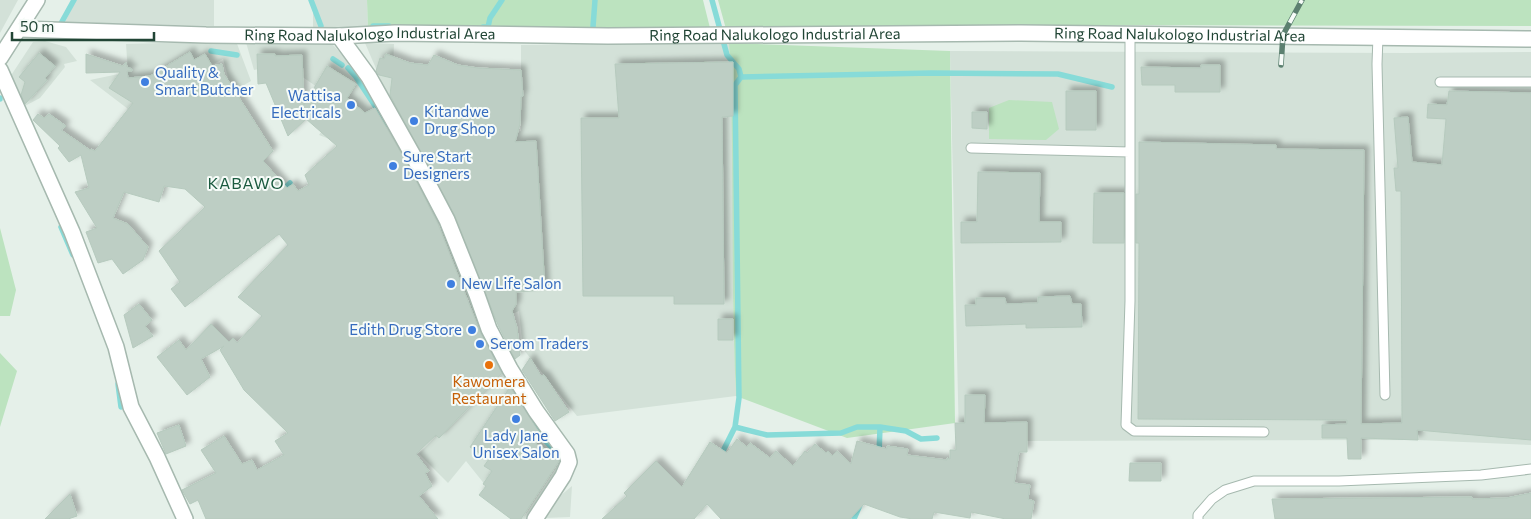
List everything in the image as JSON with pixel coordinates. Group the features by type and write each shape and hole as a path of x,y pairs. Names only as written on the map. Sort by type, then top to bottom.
{"street":[{"path":"0,58 37,0"},
{"name":"Ring Road Nalukologo Industrial Area","path":"19,28 206,35 339,36 395,33 608,36 1130,34 1531,39"},
{"path":"339,36 369,77 443,212 478,295 489,329 510,369 536,411 567,454 569,462 563,476 535,519"},
{"path":"0,70 72,232 116,346 131,407 157,457 185,519"}],"lane":[{"path":"1130,34 1130,301 1126,425 1134,430 1264,432"},
{"path":"1378,36 1377,64 1385,395"},
{"path":"1440,82 1531,82"},
{"path":"971,148 1130,152"},
{"path":"1198,519 1198,515 1212,499 1224,490 1254,481 1339,481 1481,476 1531,469"}],"shaded area":[{"path":"0,0 18,0 0,33"},
{"path":"76,0 214,0 214,26 65,22"},
{"path":"313,0 367,0 368,28 313,28"},
{"path":"245,39 332,44 353,66 370,88 444,220 418,245 340,143 319,135 337,110 317,87 291,69 276,65 254,70"},
{"path":"45,41 66,47 77,61 64,64 65,67 40,98 21,108 10,77 33,42"},
{"path":"236,41 251,81 232,92 223,59 128,109 90,80 128,72 126,44"},
{"path":"365,43 394,44 393,69 509,134 521,131 521,45 729,43 733,116 733,319 736,396 577,416 523,349 519,311 491,323"},
{"path":"950,51 1531,52 1531,445 1418,440 959,441"},
{"path":"445,226 473,293 439,324 475,297 519,398 566,458 549,488 526,519 517,519 510,516 466,461 448,483 419,454 435,437 399,404 405,262"},
{"path":"572,486 570,517 544,518 553,502"}],"green space":[{"path":"367,0 703,0 710,28 368,28"},
{"path":"718,0 1531,0 1531,26 1103,25 726,29"},
{"path":"729,43 950,51 955,423 847,438 736,396"},
{"path":"1009,100 1052,102 1059,129 1046,140 989,139 989,108"},
{"path":"0,228 16,290 10,316 0,316"},
{"path":"0,353 17,371 0,427"}],"building":[{"path":"190,52 194,60 205,54 212,66 222,64 224,74 273,151 263,161 287,188 293,184 298,191 309,185 305,175 337,146 305,118 288,136 266,83 258,84 257,54 275,54 275,56 302,55 304,105 327,66 356,84 347,98 365,113 375,108 407,163 438,224 480,332 502,373 439,438 436,435 416,454 429,471 425,473 432,486 419,496 438,519 206,519 198,500 190,504 182,490 216,473 201,450 224,436 242,464 252,460 257,470 284,455 275,441 288,433 244,390 220,350 224,346 201,359 210,377 187,395 157,357 179,340 186,350 211,324 229,342 233,338 237,343 262,316 238,297 288,245 279,234 185,307 171,289 180,282 159,251 205,207 185,189 164,186 159,202 124,192 113,218 128,224 148,247 143,260 123,274 112,259 98,263 86,232 97,228 75,192 89,188 81,155 69,162 58,148 60,146 33,120 38,114 44,118 49,114 66,126 61,130 90,150 95,151 133,103 109,88 120,72 86,73 86,54 123,66 126,62 127,67 132,69 132,71 127,71 128,78 150,76"},
{"path":"39,53 55,66 45,78 47,80 25,104 21,95 25,82 19,77"},
{"path":"386,54 410,63 428,65 434,55 458,65 521,70 523,96 521,97 520,124 515,142 536,141 545,290 516,292 516,304 512,311 517,328 520,355 515,359 498,325 455,216 390,95 392,78 379,75 376,71 380,58 384,59"},
{"path":"733,62 733,116 722,117 724,304 674,304 674,296 583,296 581,118 619,118 615,64"},
{"path":"1201,65 1220,65 1220,92 1175,92 1175,85 1142,85 1141,67 1201,68"},
{"path":"1066,91 1096,91 1096,130 1066,130"},
{"path":"1449,91 1531,93 1531,440 1417,430 1418,440 1361,438 1361,459 1348,459 1347,438 1322,438 1322,425 1347,424 1347,420 1138,419 1139,243 1136,243 1136,194 1139,194 1139,142 1276,145 1276,149 1364,150 1361,424 1402,423 1401,191 1396,191 1394,168 1398,168 1394,118 1408,117 1412,162 1442,165 1446,119 1427,118 1428,104 1447,105"},
{"path":"972,112 987,112 987,129 972,128"},
{"path":"978,172 1040,173 1039,222 1061,222 1061,242 961,243 961,222 977,222"},
{"path":"1094,193 1124,193 1124,243 1093,243"},
{"path":"1070,296 1072,304 1081,304 1082,327 1026,328 1026,324 966,326 965,305 976,305 976,298 1005,298 1006,304 1038,303 1038,297"},
{"path":"139,304 152,320 145,326 153,336 133,348 124,315"},
{"path":"718,319 733,319 733,340 718,340"},
{"path":"530,358 541,376 544,375 569,412 555,421 522,370"},
{"path":"510,387 539,432 535,435 540,440 536,444 558,457 559,461 521,519 511,519 479,495 486,486 483,484 492,471 484,466 489,459 470,447"},
{"path":"965,395 985,395 984,423 1027,422 1027,452 1019,452 1014,483 1030,485 1028,499 1034,501 1031,519 1006,519 971,512 970,518 934,512 932,519 913,519 900,517 864,504 850,519 721,519 707,504 694,519 602,519 627,496 624,493 656,461 682,487 710,442 727,453 737,439 747,447 750,443 770,458 776,451 793,466 805,451 807,453 815,444 826,453 828,451 832,456 837,451 851,464 857,441 887,449 887,446 908,449 907,455 950,459 950,450 956,450 955,423 965,423"},
{"path":"179,425 186,446 166,454 157,433"},
{"path":"1130,463 1161,463 1161,481 1129,481"},
{"path":"1531,493 1531,519 1275,519 1272,499 1472,497 1472,499 1507,498"},
{"path":"70,494 77,516 68,519 45,519"}],"waterway":[{"path":"59,27 74,0"},
{"path":"311,0 321,26"},
{"path":"483,27 488,27 490,18 502,0"},
{"path":"593,27 595,0"},
{"path":"712,0 727,55 739,69 741,77 931,73 1058,74 1112,87"},
{"path":"373,26 389,26"},
{"path":"211,51 237,55"},
{"path":"333,59 342,65"},
{"path":"348,68 387,124"},
{"path":"720,457 735,427 739,398 735,85 741,77"},
{"path":"283,192 290,183"},
{"path":"61,227 73,255"},
{"path":"118,384 121,407"},
{"path":"523,403 543,438 562,458"},
{"path":"735,427 767,435 841,433 857,427 880,427 879,454"},
{"path":"880,427 906,431 921,439 937,438"},
{"path":"854,519 860,505"}],"railway":[{"path":"1281,65 1283,35 1302,0"}],"place":[{"name":"Quality & Smart Butcher","path":"145,82"},
{"name":"Wattisa Electricals","path":"351,105"},
{"name":"Kitandwe Drug Shop","path":"414,121"},
{"name":"Sure Start Designers","path":"393,166"},
{"name":"New Life Salon","path":"451,284"},
{"name":"Edith Drug Store","path":"472,330"},
{"name":"Serom Traders","path":"480,344"},
{"name":"Kawomera Restaurant","path":"489,365"},
{"name":"Lady Jane Unisex Salon","path":"516,419"}],"district":[{"name":"KABAWO","path":"246,183"}]}
